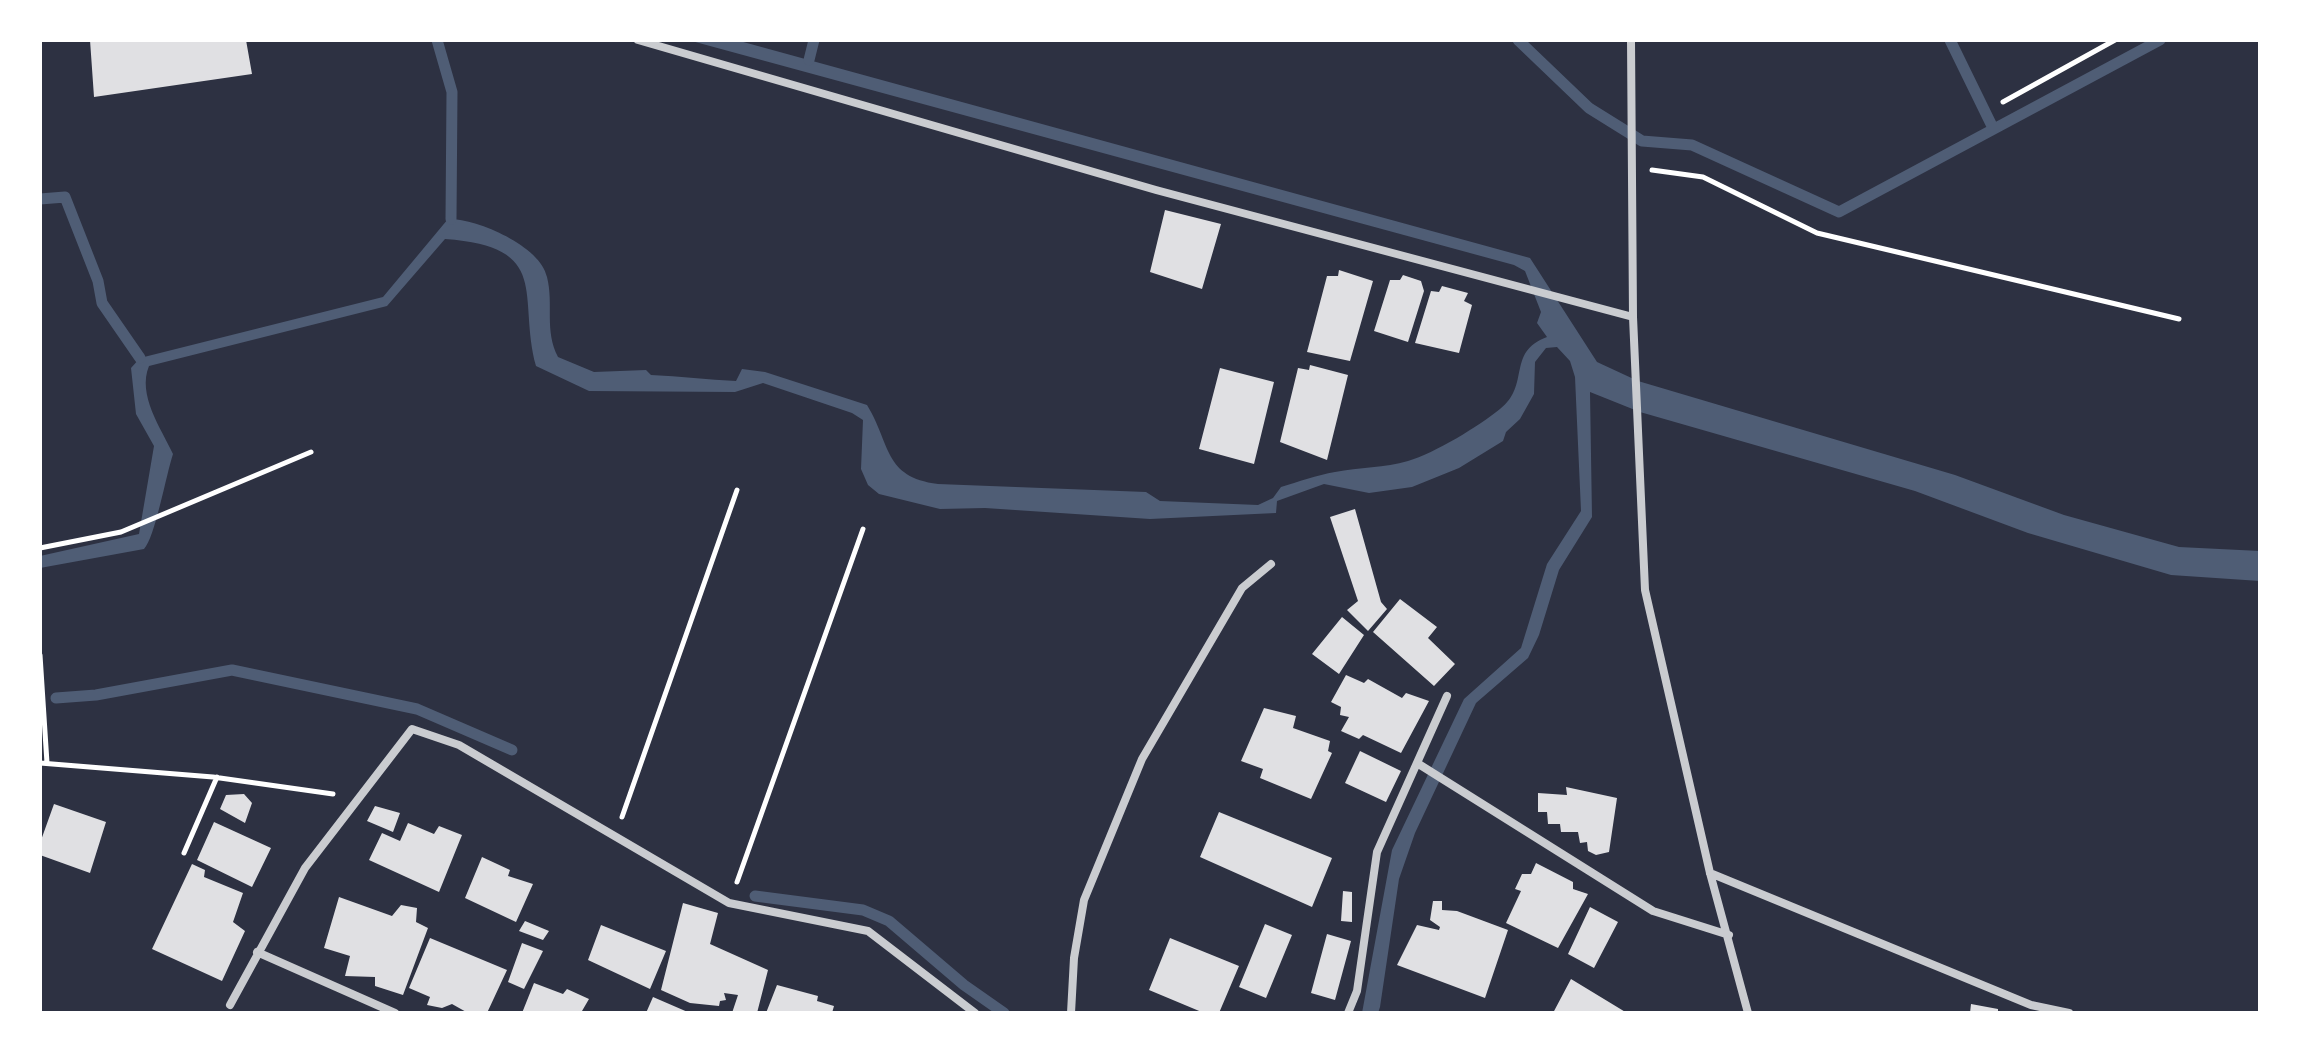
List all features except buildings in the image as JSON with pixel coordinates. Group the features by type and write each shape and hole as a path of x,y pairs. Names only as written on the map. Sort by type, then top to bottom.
{"street":[{"path":"638,40 1156,190 1633,317"},
{"path":"1631,40 1633,317 1645,590 1710,873 1748,1013"},
{"path":"1071,1013 1074,958 1084,900 1142,759 1242,588 1271,564"},
{"path":"1348,1013 1357,991 1377,852 1447,696"},
{"path":"230,1005 305,868 412,729 459,745 729,903 868,931 975,1013"},
{"path":"1417,763 1653,911 1729,935"},
{"path":"1710,873 2031,1005 2069,1013"},
{"path":"257,952 395,1013"}],"path":[{"path":"2003,102 2115,40"},
{"path":"1630,180 1655,168 1703,177 1817,233 2179,319"},
{"path":"40,548 121,532 311,452"},
{"path":"615,837 737,490"},
{"path":"729,903 863,529"},
{"path":"40,655 44,763 217,777 361,798"},
{"path":"184,853 217,777"}],"water":[{"path":"688,40 736,40 1530,258 1597,362 1638,381 1955,475 2064,515 2179,547 2260,551 2260,581 2171,575 2028,533 1915,491 1640,412 1590,392 1592,517 1559,570 1539,635 1528,658 1476,703 1415,833 1399,879 1380,1007 1378,1013 1362,1013 1392,850 1464,699 1521,648 1547,564 1581,511 1575,377 1570,361 1557,347 1546,348 1535,362 1534,394 1520,419 1506,432 1503,441 1459,468 1412,487 1369,493 1324,484 1277,501 1276,513 1150,519 985,508 940,509 879,494 868,485 861,469 863,420 852,413 763,383 735,392 589,391 536,366 524,279 516,264 502,252 479,244 445,239 387,306 149,366 146,377 148,400 173,454 148,543 144,549 40,568 40,556 139,534 154,446 136,414 131,368 140,358 383,297 448,219 474,223 506,236 533,255 542,266 549,287 551,337 558,357 594,372 646,370 651,375 736,381 742,369 765,372 867,405 898,466 920,480 938,484 1146,492 1160,501 1258,505 1273,498 1281,487 1328,473 1408,461 1456,438 1491,416 1509,400 1527,351 1534,343 1547,337 1537,323 1541,312 1525,271 1514,265"}],"waterway":[{"path":"437,40 452,92 451,219"},
{"path":"809,60 814,40"},
{"path":"1518,40 1589,108 1642,141 1692,145 1839,212 2160,40"},
{"path":"1950,40 1993,128"},
{"path":"40,199 65,197 98,281 102,303 140,358"},
{"path":"56,698 96,695 232,670 417,709 512,750"},
{"path":"755,896 863,910 889,921 964,985 1004,1013"}]}
